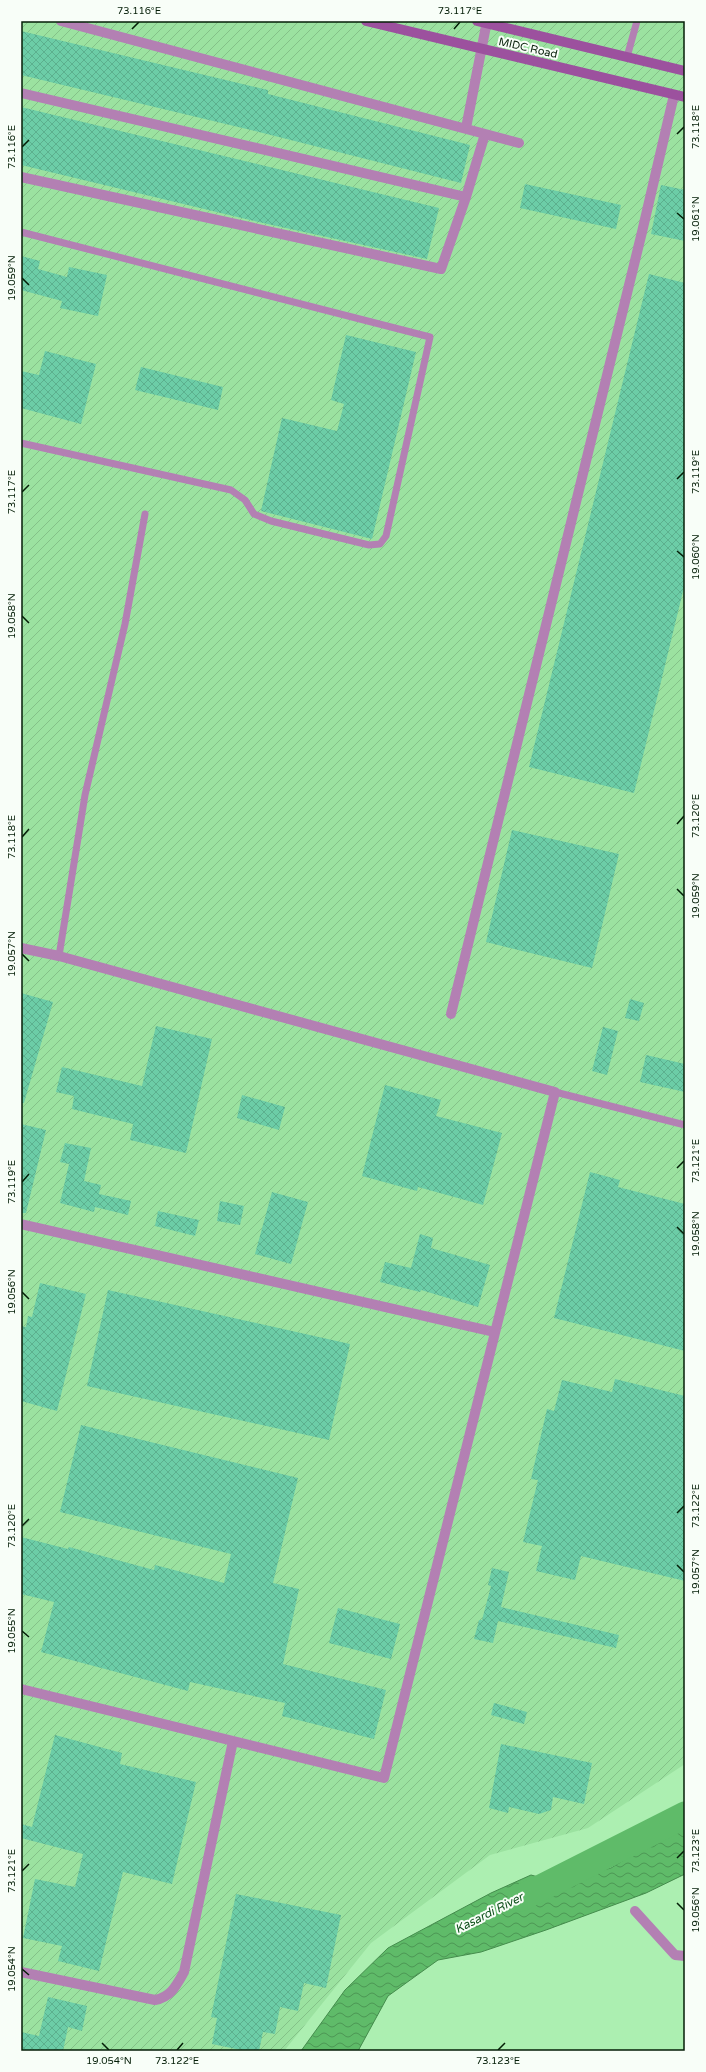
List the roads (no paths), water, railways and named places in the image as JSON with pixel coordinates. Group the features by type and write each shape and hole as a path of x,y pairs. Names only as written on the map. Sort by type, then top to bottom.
{"main road":[{"name":"MIDC Road","path":"366,21 685,97"},
{"name":"MIDC Road","path":"484,22 685,71"}],"street":[{"path":"61,21 519,143"},
{"path":"466,128 482,49 484,22"},
{"path":"21,93 466,197"},
{"path":"451,1014 642,232 674,95"},
{"path":"21,177 441,269 466,197 485,134"},
{"path":"21,948 59,956 555,1092 384,1778 21,1689"},
{"path":"21,1224 495,1332"},
{"path":"21,1972 155,2000 165,1998 173,1990 184,1972 233,1741"},
{"path":"636,1911 675,1955 685,1956"}],"lane":[{"path":"627,57 638,21"},
{"path":"21,232 430,337 386,536 380,544 369,545 271,521 254,514 245,500 231,490 21,442"},
{"path":"59,956 85,795 125,624 146,514"},
{"path":"555,1092 685,1125"}],"water":[{"path":"685,1822 685,1874 646,1893 546,1930 481,1952 438,1960 388,1996 358,2051 301,2051 345,1990 388,1948 491,1893 531,1875 556,1882 611,1868"}],"waterway":[{"name":"Kasardi River","path":"521,1898 685,1815"}]}
